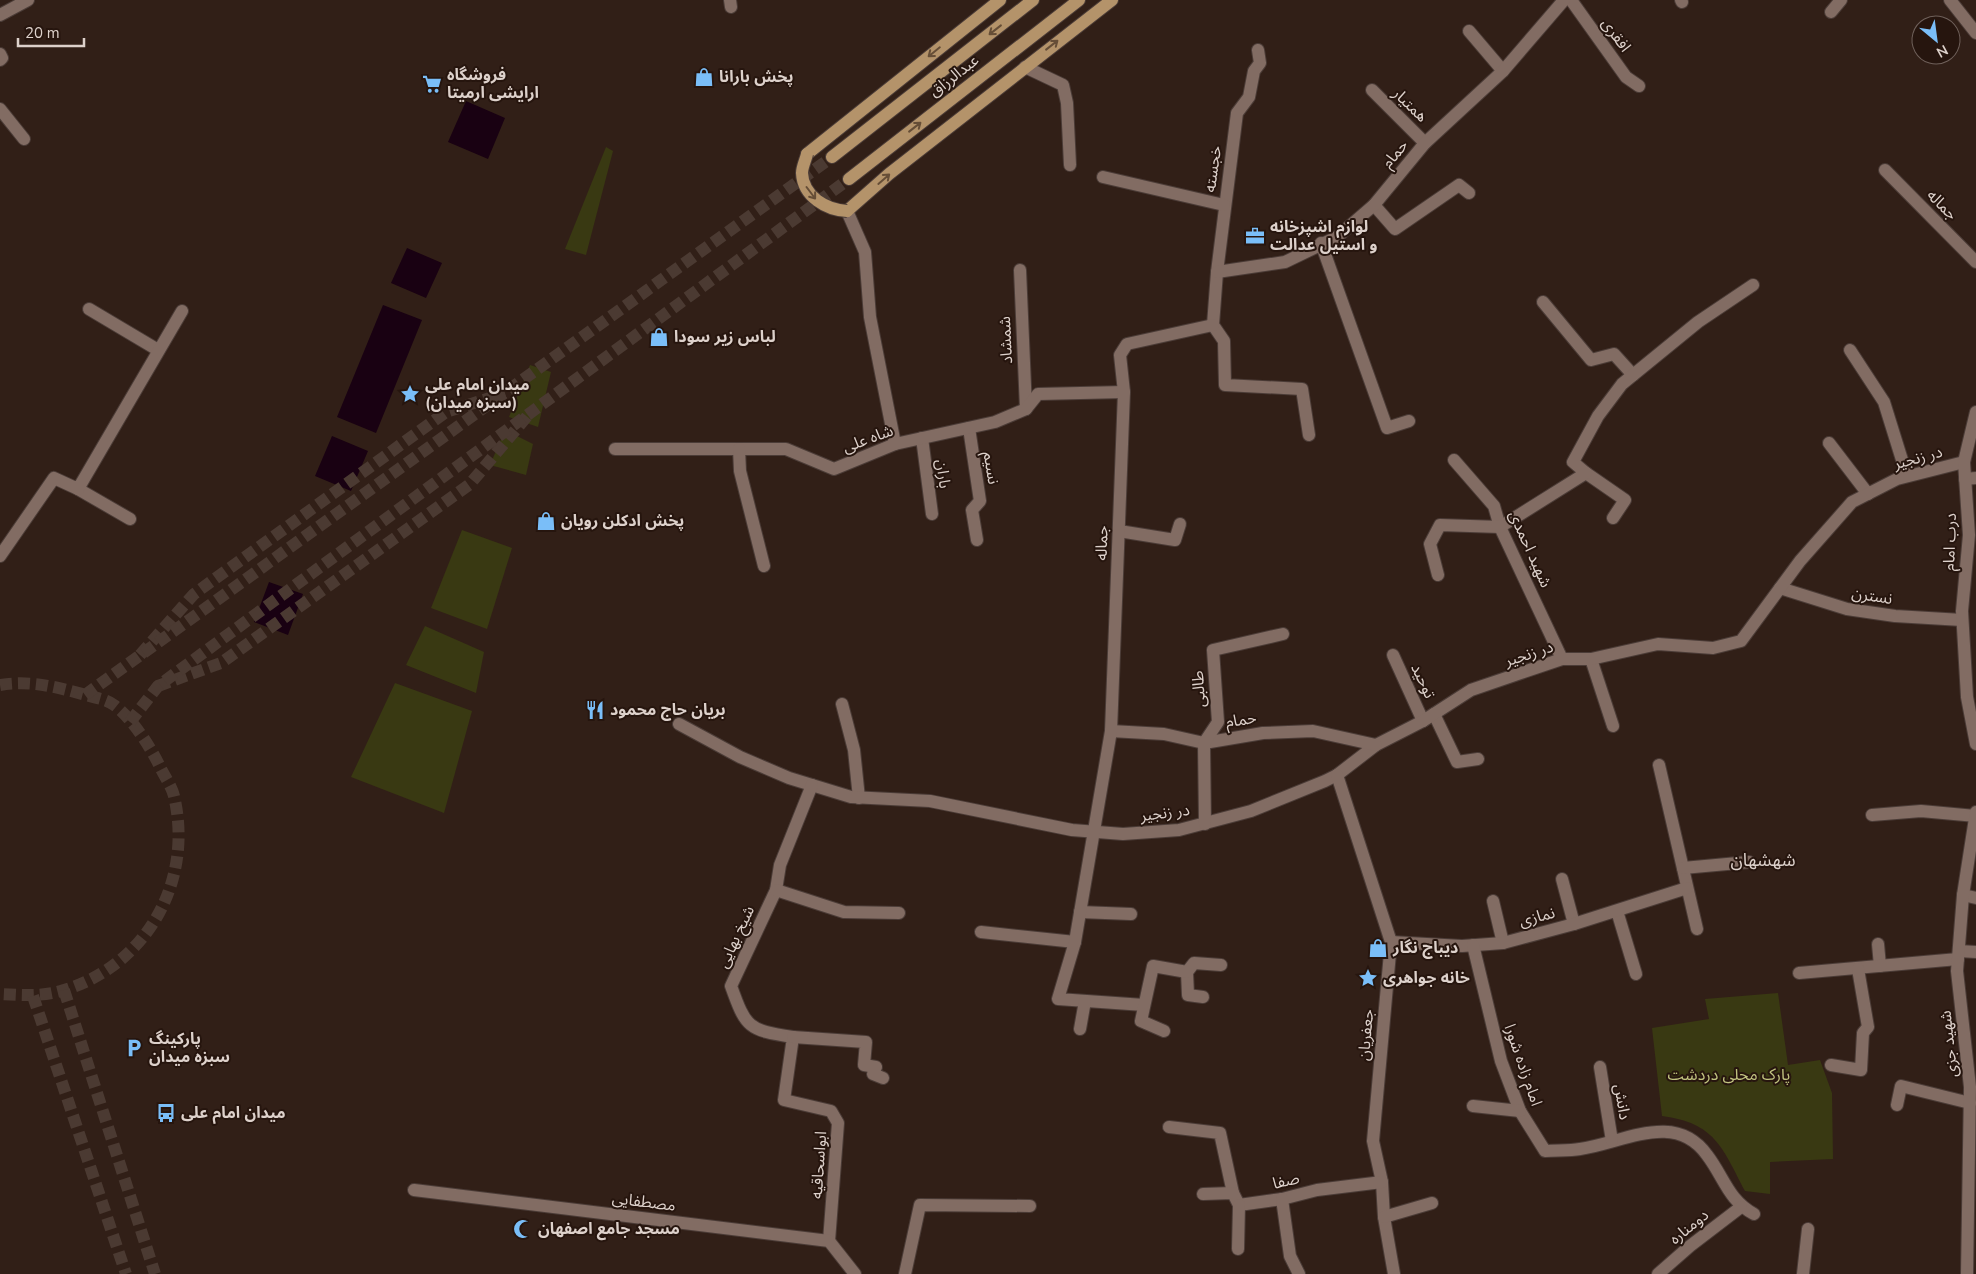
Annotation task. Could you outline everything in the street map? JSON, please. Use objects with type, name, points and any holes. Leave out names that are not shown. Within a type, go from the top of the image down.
[{"type":"main road","points":[[1000,0],[807,154],[802,173],[808,190],[821,205],[833,210],[847,211],[889,174],[1112,0]]},
{"type":"main road","name":"عبدالرزاق","points":[[832,157],[1033,0]]},
{"type":"main road","name":"عبدالرزاق","points":[[849,179],[1079,0]]},
{"type":"street","points":[[0,15],[28,0]]},
{"type":"street","name":"حمام","points":[[1216,272],[1285,262],[1321,243],[1337,237],[1374,205],[1426,143],[1503,71],[1564,0]]},
{"type":"street","name":"افقری","points":[[1571,0],[1626,77],[1639,86]]},
{"type":"street","points":[[1831,12],[1842,0]]},
{"type":"street","points":[[1950,0],[1976,33]]},
{"type":"street","points":[[1469,31],[1503,71]]},
{"type":"street","name":"خجسته","points":[[1103,176],[1224,204],[1237,114],[1249,97],[1254,71],[1260,63],[1258,50]]},
{"type":"street","points":[[0,54],[2,58],[0,60]]},
{"type":"street","points":[[1025,67],[1064,86],[1067,103],[1070,164]]},
{"type":"street","name":"همتیار","points":[[1372,90],[1426,143]]},
{"type":"street","points":[[0,109],[24,139]]},
{"type":"street","name":"جماله","points":[[1885,170],[1976,262]]},
{"type":"street","points":[[1374,205],[1395,228],[1459,185],[1469,193]]},
{"type":"street","points":[[1224,204],[1216,272],[1213,325],[1224,341],[1225,385],[1302,389],[1310,435]]},
{"type":"street","points":[[847,211],[865,252],[870,317],[895,444]]},
{"type":"street","points":[[1321,243],[1387,428],[1409,422]]},
{"type":"street","name":"شمشاد","points":[[1020,270],[1026,409]]},
{"type":"street","points":[[1613,518],[1625,500],[1573,462],[1598,416],[1622,384],[1698,322],[1753,285]]},
{"type":"street","points":[[1543,302],[1591,360],[1614,354],[1633,375]]},
{"type":"street","points":[[89,309],[158,350]]},
{"type":"street","points":[[78,489],[182,311]]},
{"type":"street","name":"جماله","points":[[1085,1001],[1058,1000],[1075,942],[1111,731],[1124,392],[1120,355],[1127,344],[1213,325]]},
{"type":"street","points":[[1850,350],[1884,402],[1907,476]]},
{"type":"street","name":"شاه علی","points":[[615,449],[786,449],[834,469],[895,444],[994,422],[1026,409],[1038,394],[1124,392]]},
{"type":"street","name":"درب امام","points":[[1971,674],[1962,620],[1971,561],[1969,535],[1970,478],[1964,462],[1976,412]]},
{"type":"street","name":"نسیم","points":[[969,428],[980,501],[972,510],[977,540]]},
{"type":"street","name":"باران","points":[[922,438],[932,514]]},
{"type":"street","points":[[1829,443],[1868,494]]},
{"type":"street","points":[[739,449],[740,471],[764,566]]},
{"type":"street","name":"شهید احمدی","points":[[1454,460],[1494,506],[1500,527],[1562,659]]},
{"type":"street","name":"در زنجیر","points":[[1094,832],[1123,834],[1179,830],[1251,812],[1337,775],[1376,745],[1434,714],[1471,690],[1562,659],[1591,659],[1658,644],[1713,648],[1741,641],[1800,561],[1852,502],[1896,478],[1964,462]]},
{"type":"street","points":[[1438,575],[1430,544],[1440,525],[1500,527],[1586,473]]},
{"type":"street","points":[[0,556],[54,478],[78,489],[130,519]]},
{"type":"street","points":[[1119,531],[1176,540],[1180,524]]},
{"type":"street","name":"نسترن","points":[[1780,588],[1847,609],[1895,616],[1962,620]]},
{"type":"street","name":"طالبی","points":[[1204,743],[1218,722],[1213,650],[1283,634]]},
{"type":"street","name":"توحید","points":[[1392,655],[1423,720]]},
{"type":"street","points":[[1591,659],[1613,726]]},
{"type":"street","points":[[1971,674],[1967,697],[1976,744]]},
{"type":"street","points":[[842,704],[854,750],[859,798]]},
{"type":"street","points":[[1434,714],[1457,762],[1478,759]]},
{"type":"street","points":[[679,724],[740,757],[812,785],[859,798],[930,802],[1072,830],[1094,832]]},
{"type":"street","name":"حمام","points":[[1111,731],[1164,734],[1204,743],[1263,733],[1313,731],[1376,745]]},
{"type":"street","points":[[1204,743],[1204,824]]},
{"type":"street","points":[[1659,765],[1697,929]]},
{"type":"street","name":"جعفریان","points":[[1337,775],[1391,942],[1373,1141],[1382,1182],[1384,1217],[1394,1274]]},
{"type":"street","name":"شیخ بهایی","points":[[812,785],[780,865],[776,890],[731,986],[743,1018],[762,1032],[793,1037],[866,1042],[864,1065],[876,1067],[873,1074],[883,1078]]},
{"type":"street","points":[[1872,815],[1921,811],[1976,814]]},
{"type":"street","name":"شهید جزی","points":[[1967,1274],[1972,1214],[1972,1097],[1957,972],[1958,955],[1970,897],[1976,814]]},
{"type":"street","points":[[1683,868],[1749,862]]},
{"type":"street","points":[[1562,879],[1574,924]]},
{"type":"street","name":"نمازی","points":[[1391,942],[1473,945],[1503,943],[1574,924],[1687,888]]},
{"type":"street","points":[[776,890],[844,912],[899,913]]},
{"type":"street","points":[[1493,902],[1503,943]]},
{"type":"street","points":[[1617,911],[1636,974]]},
{"type":"street","points":[[1080,912],[1131,914]]},
{"type":"street","points":[[981,932],[1075,942]]},
{"type":"street","points":[[1878,944],[1880,966]]},
{"type":"street","name":"امام زاده شورا","points":[[1473,945],[1501,1061],[1520,1111],[1545,1151],[1579,1150],[1654,1131],[1690,1136],[1707,1154],[1741,1207],[1754,1214]]},
{"type":"street","points":[[1800,973],[1880,966],[1976,952]]},
{"type":"street","points":[[1203,997],[1188,995],[1187,972],[1194,963],[1221,965]]},
{"type":"street","points":[[1164,1030],[1140,1021],[1153,966],[1187,972]]},
{"type":"street","points":[[1831,1065],[1861,1070],[1863,1033],[1868,1027],[1858,968]]},
{"type":"street","points":[[1080,1029],[1085,1001],[1144,1005]]},
{"type":"street","name":"ابواسحاقیه","points":[[793,1037],[784,1100],[831,1111],[838,1123],[829,1241]]},
{"type":"street","name":"دانش","points":[[1600,1067],[1612,1141]]},
{"type":"street","points":[[1897,1105],[1902,1086],[1972,1097]]},
{"type":"street","points":[[1473,1106],[1520,1111]]},
{"type":"street","points":[[1169,1127],[1220,1133],[1233,1194],[1239,1205],[1238,1249]]},
{"type":"street","name":"صفا","points":[[1239,1205],[1282,1200],[1317,1190],[1382,1182]]},
{"type":"street","name":"مصطفایی","points":[[414,1190],[829,1241]]},
{"type":"street","points":[[1203,1194],[1233,1194]]},
{"type":"street","points":[[1282,1200],[1290,1256],[1299,1274]]},
{"type":"street","points":[[1384,1217],[1432,1204]]},
{"type":"street","points":[[905,1274],[920,1205],[1030,1206]]},
{"type":"street","name":"دومناره","points":[[1658,1274],[1690,1246],[1741,1207]]},
{"type":"street","points":[[1803,1274],[1808,1228]]},
{"type":"street","points":[[829,1241],[855,1274]]},
{"type":"green space","points":[[606,147],[613,151],[586,255],[565,249]]},
{"type":"green space","points":[[530,365],[551,372],[538,427],[509,417]]},
{"type":"green space","points":[[505,430],[533,444],[526,475],[490,465]]},
{"type":"green space","points":[[462,530],[512,548],[487,629],[431,608]]},
{"type":"green space","points":[[425,626],[484,652],[476,693],[406,665]]},
{"type":"green space","points":[[395,683],[472,711],[444,813],[351,777]]},
{"type":"green space","name":"پارک محلی دردشت","points":[[1778,993],[1788,1065],[1820,1060],[1832,1093],[1833,1159],[1770,1162],[1770,1194],[1745,1191],[1723,1150],[1705,1131],[1694,1124],[1680,1119],[1662,1116],[1652,1028],[1709,1019],[1705,999]]},
{"type":"shaded area","points":[[466,101],[505,118],[488,159],[448,142]]},
{"type":"shaded area","points":[[407,248],[442,263],[426,298],[391,283]]},
{"type":"shaded area","points":[[383,305],[422,320],[376,433],[337,417]]},
{"type":"shaded area","points":[[332,436],[368,451],[351,491],[315,476]]},
{"type":"shaded area","points":[[269,582],[303,594],[288,635],[254,622]]},
{"type":"tunnel","points":[[85,695],[832,157]]},
{"type":"tunnel","points":[[130,722],[158,686],[849,179]]},
{"type":"tunnel","points":[[140,655],[194,594],[446,412],[505,393]]},
{"type":"tunnel","points":[[158,686],[221,663],[470,484],[529,414]]},
{"type":"tunnel","points":[[0,685],[22,683],[43,685],[108,701],[114,705],[141,734],[172,789],[178,828],[177,859],[170,888],[158,916],[141,940],[119,961],[93,978],[64,990],[48,994],[0,994]]},
{"type":"tunnel","points":[[64,990],[155,1274]]},
{"type":"tunnel","points":[[33,996],[126,1274]]},
{"type":"place","name":"پخش بارانا","points":[[704,77]]},
{"type":"place","name":"فروشگاه ارایشی ارمیتا","points":[[432,84]]},
{"type":"place","name":"لوازم اشپزخانه و استیل عدالت","points":[[1255,236]]},
{"type":"place","name":"لباس زیر سودا","points":[[659,337]]},
{"type":"place","name":"میدان امام علی (سبزه میدان)","points":[[410,394]]},
{"type":"place","name":"پخش ادکلن رویان","points":[[546,521]]},
{"type":"place","name":"بریان حاج محمود","points":[[595,710]]},
{"type":"place","name":"دیباج نگار","points":[[1378,948]]},
{"type":"place","name":"خانه جواهری","points":[[1368,978]]},
{"type":"place","name":"پارکینگ سبزه میدان","points":[[134,1048]]},
{"type":"place","name":"میدان امام علی","points":[[166,1113]]},
{"type":"place","name":"مسجد جامع اصفهان","points":[[523,1229]]},
{"type":"district","name":"شهشهان","points":[[1763,860]]}]
